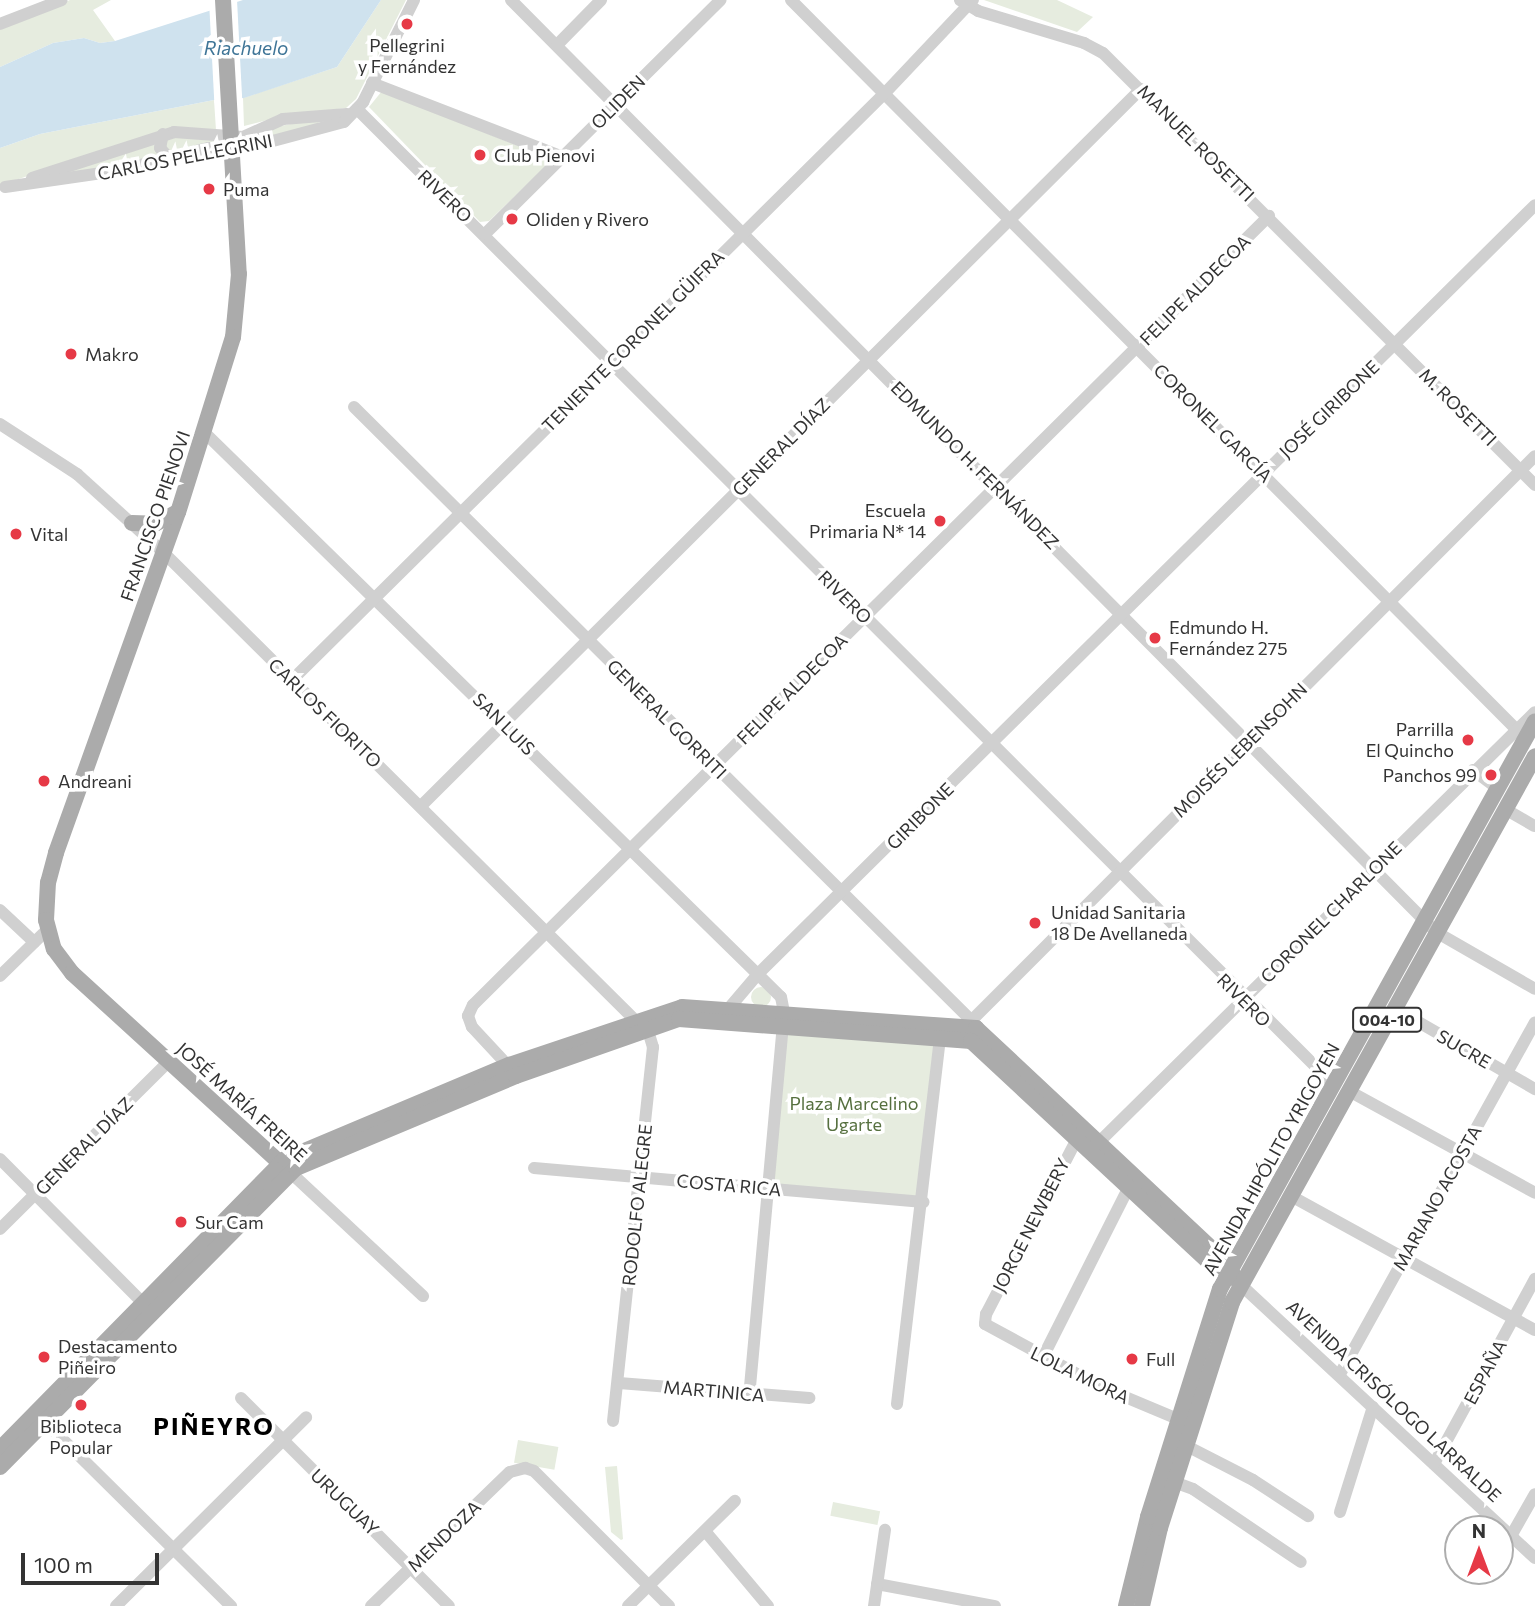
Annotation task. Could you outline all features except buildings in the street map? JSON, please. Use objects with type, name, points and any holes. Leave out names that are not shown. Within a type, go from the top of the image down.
[{"type":"main road","name":"FRANCISCO PIENOVI","points":[[47,930],[46,892],[55,853],[164,553],[228,358],[238,297],[223,0]]},
{"type":"main road","points":[[132,523],[155,524],[178,512]]},
{"type":"main road","name":"AVENIDA HIPÓLITO YRIGOYEN","points":[[1142,1606],[1174,1482],[1179,1442],[1178,1419],[1228,1271],[1341,1088],[1394,1008],[1497,788],[1535,721]]},
{"type":"main road","name":"AVENIDA HIPÓLITO YRIGOYEN","points":[[1126,1606],[1179,1442],[1241,1286],[1291,1196],[1341,1088],[1431,926],[1535,756]]},
{"type":"main road","name":"JOSÉ MARÍA FREIRE","points":[[47,930],[64,964],[285,1167]]},
{"type":"main road","points":[[0,1467],[40,1417],[285,1167],[512,1070],[682,1007],[976,1044],[1080,1133]]},
{"type":"main road","points":[[783,1019],[973,1026],[1080,1133],[1219,1255],[1228,1271]]},
{"type":"main road","points":[[1094,1146],[1129,1187],[1213,1266],[1228,1271]]},
{"type":"main road","name":"AVENIDA CRISÓLOGO LARRALDE","points":[[1228,1271],[1241,1286]]},
{"type":"main road","points":[[0,1449],[40,1417]]},
{"type":"street","points":[[0,24],[62,0]]},
{"type":"street","name":"CARLOS PELLEGRINI","points":[[2,188],[150,163],[232,143],[290,136],[344,122],[357,109],[372,83],[414,0]]},
{"type":"street","name":"EDMUNDO H. FERNÁNDEZ","points":[[511,0],[1376,867],[1431,926],[1535,989]]},
{"type":"street","points":[[557,44],[601,0]]},
{"type":"street","name":"OLIDEN","points":[[485,234],[721,0]]},
{"type":"street","name":"CORONEL GARCÍA","points":[[792,0],[1013,218],[1137,347],[1515,728]]},
{"type":"street","name":"TENIENTE CORONEL GÜIFRA","points":[[291,681],[375,595],[613,364],[742,231],[885,93],[967,2]]},
{"type":"street","name":"MANUEL ROSETTI","points":[[967,2],[1095,47],[1141,89],[1395,344]]},
{"type":"street","points":[[372,83],[563,157]]},
{"type":"street","name":"GENERAL DÍAZ","points":[[421,806],[1141,89]]},
{"type":"street","name":"CARLOS PELLEGRINI","points":[[2,188],[163,134],[192,131],[232,143],[288,118],[342,115],[357,109]]},
{"type":"street","name":"RIVERO","points":[[357,109],[485,234],[1244,1000],[1341,1088],[1535,1193]]},
{"type":"street","points":[[288,118],[295,124],[290,136]]},
{"type":"street","points":[[163,134],[160,148],[169,158]]},
{"type":"street","points":[[144,139],[152,150],[150,163]]},
{"type":"street","name":"JOSÉ GIRIBONE","points":[[1123,614],[1395,344],[1532,214]]},
{"type":"street","name":"FELIPE ALDECOA","points":[[512,1070],[472,1027],[468,1016],[473,1005],[1269,216]]},
{"type":"street","name":"M. ROSETTI","points":[[1395,344],[1520,471]]},
{"type":"street","name":"GENERAL GORRITI","points":[[354,407],[843,892],[973,1026]]},
{"type":"street","name":"CARLOS FIORITO","points":[[0,424],[77,474],[132,523],[640,1024]]},
{"type":"street","name":"SAN LUIS","points":[[205,433],[375,595],[782,997],[783,1019]]},
{"type":"street","name":"MOISÉS LEBENSOHN","points":[[940,1038],[973,1026],[1117,872],[1535,456]]},
{"type":"street","points":[[1520,471],[1535,485]]},
{"type":"street","name":"GIRIBONE","points":[[724,1014],[758,974],[1123,614]]},
{"type":"street","name":"CORONEL CHARLONE","points":[[1094,1146],[1515,728],[1535,712]]},
{"type":"street","points":[[1473,770],[1497,788]]},
{"type":"street","points":[[1505,809],[1535,826]]},
{"type":"street","points":[[0,910],[34,942]]},
{"type":"street","points":[[0,976],[47,930]]},
{"type":"street","name":"SUCRE","points":[[1394,1008],[1535,1089]]},
{"type":"street","points":[[748,1394],[783,1019]]},
{"type":"street","name":"MARIANO ACOSTA","points":[[1340,1374],[1535,1022]]},
{"type":"street","name":"RODOLFO ALEGRE","points":[[613,1421],[653,1047],[640,1024]]},
{"type":"street","points":[[897,1404],[924,1202],[940,1038]]},
{"type":"street","name":"GENERAL DÍAZ","points":[[0,1229],[168,1062]]},
{"type":"street","name":"JORGE NEWBERY","points":[[985,1324],[986,1314],[1080,1133]]},
{"type":"street","points":[[0,1159],[147,1307]]},
{"type":"street","name":"JOSÉ MARÍA FREIRE","points":[[285,1167],[423,1296]]},
{"type":"street","name":"COSTA RICA","points":[[534,1168],[924,1202]]},
{"type":"street","points":[[1043,1357],[1129,1187]]},
{"type":"street","points":[[1291,1196],[1535,1330]]},
{"type":"street","name":"ESPAÑA","points":[[1434,1464],[1535,1279]]},
{"type":"street","name":"AVENIDA CRISÓLOGO LARRALDE","points":[[1241,1286],[1340,1374],[1489,1515]]},
{"type":"street","name":"LOLA MORA","points":[[985,1324],[1113,1394],[1178,1419]]},
{"type":"street","name":"MARTINICA","points":[[619,1383],[809,1398]]},
{"type":"street","name":"URUGUAY","points":[[241,1398],[449,1606]]},
{"type":"street","points":[[1340,1512],[1373,1407]]},
{"type":"street","points":[[40,1417],[231,1606]]},
{"type":"street","points":[[116,1606],[306,1417]]},
{"type":"street","points":[[1179,1442],[1254,1479],[1308,1516]]},
{"type":"street","name":"MENDOZA","points":[[371,1606],[510,1472],[518,1469],[534,1471],[649,1585]]},
{"type":"street","points":[[1174,1482],[1193,1489],[1301,1562]]},
{"type":"street","points":[[1514,1531],[1535,1494]]},
{"type":"street","points":[[628,1606],[735,1501]]},
{"type":"street","points":[[874,1606],[886,1530]]},
{"type":"street","points":[[705,1531],[768,1606]]},
{"type":"street","name":"AVENIDA CRISÓLOGO LARRALDE","points":[[1514,1539],[1535,1558]]},
{"type":"street","points":[[877,1584],[995,1606]]},
{"type":"street","points":[[649,1585],[669,1606]]},
{"type":"green space","points":[[70,0],[111,0],[93,10],[115,41],[100,43],[84,38],[53,43],[0,67],[0,29]]},
{"type":"green space","points":[[381,0],[406,0],[356,99],[346,108],[287,115],[244,126],[243,98],[337,67]]},
{"type":"green space","points":[[984,0],[1057,0],[1093,17],[1077,32]]},
{"type":"green space","name":"Club Pienovi","points":[[382,91],[548,158],[548,164],[489,221],[480,222],[369,107]]},
{"type":"green space","points":[[214,100],[216,130],[180,127],[0,185],[0,148],[40,134]]},
{"type":"green space","points":[[333,116],[290,136],[5,187],[173,132],[223,137]]},
{"type":"green space","points":[[757,987],[765,987],[771,997],[765,1007],[757,1007],[751,1001],[751,993]]},
{"type":"green space","name":"Plaza Marcelino Ugarte","points":[[783,1025],[940,1039],[926,1202],[769,1188]]},
{"type":"green space","points":[[518,1440],[558,1447],[554,1470],[514,1463]]},
{"type":"green space","points":[[617,1466],[621,1540],[611,1532],[605,1467]]},
{"type":"green space","points":[[833,1502],[880,1511],[877,1525],[830,1516]]},
{"type":"water","name":"Riachuelo","points":[[243,0],[381,0],[337,67],[244,98],[214,100],[40,134],[0,148],[0,67],[53,43],[84,38],[100,43],[115,41]]},
{"type":"pier","points":[[237,0],[242,102],[214,103],[209,1]]},
{"type":"place","name":"Pellegrini y Fernández","points":[[407,24]]},
{"type":"place","name":"Club Pienovi","points":[[480,155]]},
{"type":"place","name":"Puma","points":[[209,189]]},
{"type":"place","name":"Oliden y Rivero","points":[[512,219]]},
{"type":"place","name":"Makro","points":[[71,354]]},
{"type":"place","name":"Escuela Primaria N* 14","points":[[940,521]]},
{"type":"place","name":"Vital","points":[[16,534]]},
{"type":"place","name":"Edmundo H. Fernández 275","points":[[1155,638]]},
{"type":"place","name":"Parrilla El Quincho","points":[[1468,740]]},
{"type":"place","name":"Panchos 99","points":[[1491,775]]},
{"type":"place","name":"Andreani","points":[[44,781]]},
{"type":"place","name":"Unidad Sanitaria 18 De Avellaneda","points":[[1035,923]]},
{"type":"place","name":"Sur Cam","points":[[181,1222]]},
{"type":"place","name":"Destacamento Piñeiro","points":[[44,1357]]},
{"type":"place","name":"Full","points":[[1132,1359]]},
{"type":"place","name":"Biblioteca Popular","points":[[81,1405]]},
{"type":"district","name":"PIÑEYRO","points":[[214,1426]]}]
